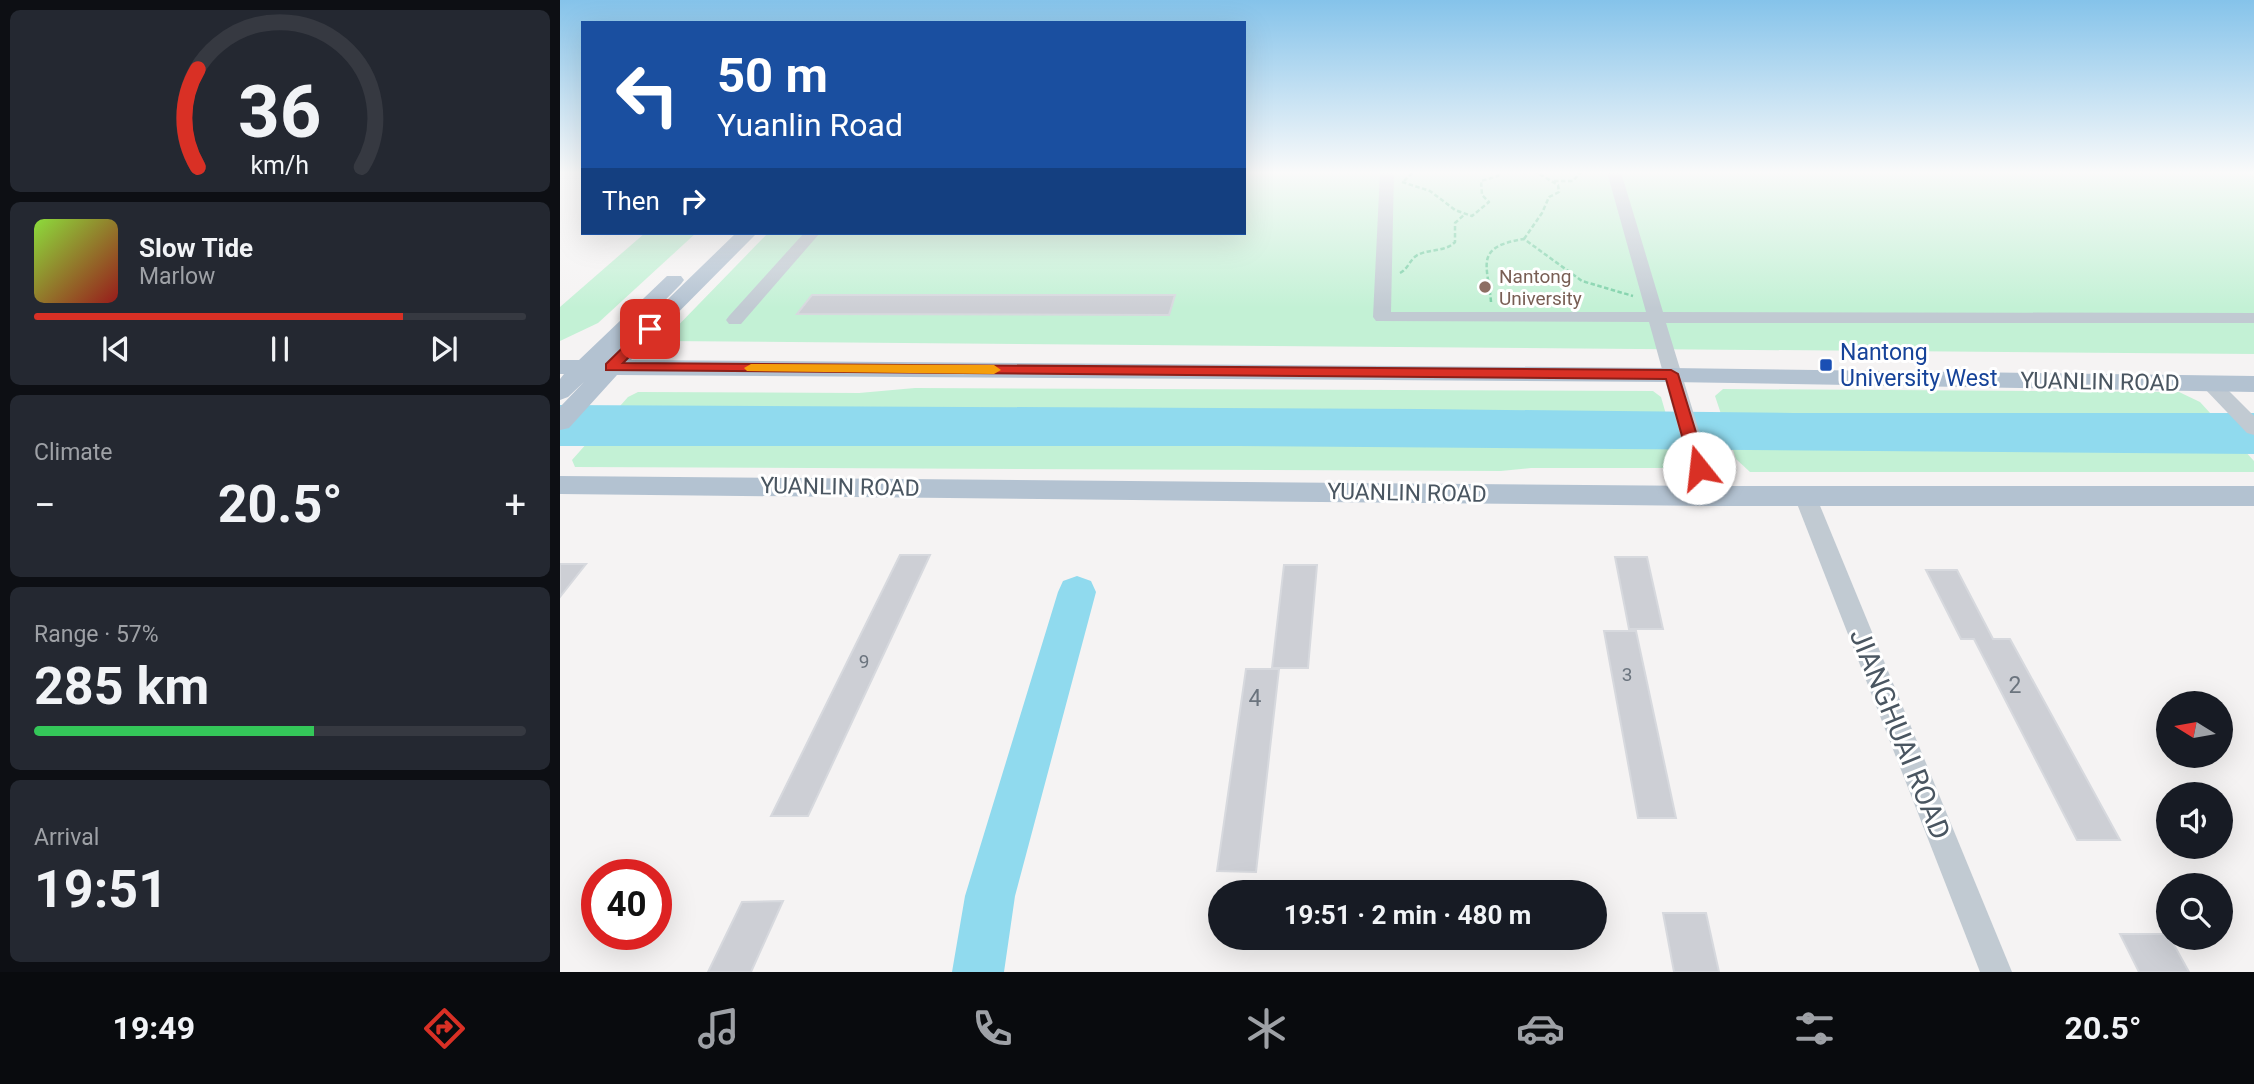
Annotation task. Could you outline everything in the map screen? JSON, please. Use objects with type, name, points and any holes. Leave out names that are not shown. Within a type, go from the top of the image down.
[{"type":"main road","points":[[560,392],[572,368],[720,235]]},
{"type":"main road","points":[[560,422],[611,367],[745,235]]},
{"type":"main road","name":"YUANLIN ROAD","points":[[572,368],[1674,384],[2254,384]]},
{"type":"main road","name":"YUANLIN ROAD","points":[[560,485],[1805,496],[2254,496]]},
{"type":"street","points":[[1389,217],[1382,317],[1485,318],[1655,311],[2254,318]]},
{"type":"street","points":[[1627,217],[1708,495]]},
{"type":"street","points":[[735,320],[810,235]]},
{"type":"street","points":[[2211,384],[2254,428]]},
{"type":"street","name":"JIANGHUAI ROAD","points":[[1805,496],[1996,972]]},
{"type":"path","points":[[1383,280],[1406,270],[1416,256],[1450,247],[1455,242],[1455,223],[1461,217]]},
{"type":"path","points":[[1485,318],[1491,290],[1485,268],[1487,259],[1492,251],[1503,244],[1524,239],[1537,217]]},
{"type":"path","points":[[1524,239],[1582,281],[1618,289],[1655,311]]},
{"type":"green space","name":"Nantong University","points":[[1246,217],[2254,217],[2254,354],[663,341],[766,235],[1246,235]]},
{"type":"green space","points":[[643,235],[694,235],[598,323],[560,341],[560,307]]},
{"type":"green space","points":[[915,388],[1653,391],[1661,397],[1680,463],[1675,468],[1531,468],[1501,471],[575,467],[572,460],[628,397],[638,392],[859,393]]},
{"type":"green space","points":[[1723,389],[2179,392],[2200,402],[2254,461],[2254,472],[1750,472],[1736,459],[1715,396]]},
{"type":"water","points":[[560,405],[1794,413],[2254,413],[2254,454],[1238,446],[560,446]]},
{"type":"building","points":[[812,295],[1175,295],[1169,315],[797,314]]},
{"type":"building","points":[[900,555],[930,555],[808,816],[771,816]]},
{"type":"building","points":[[1615,557],[1647,557],[1663,629],[1629,629]]},
{"type":"building","points":[[560,564],[586,564],[560,597]]},
{"type":"building","points":[[1284,565],[1317,565],[1308,668],[1272,668]]},
{"type":"building","points":[[1926,570],[1957,570],[1993,639],[2010,639],[2120,840],[2077,840],[1974,639],[1961,639]]},
{"type":"building","points":[[1604,631],[1636,631],[1676,818],[1638,818]]},
{"type":"building","points":[[1246,669],[1279,669],[1256,872],[1217,871]]},
{"type":"building","points":[[783,901],[751,972],[708,972],[742,902]]},
{"type":"building","points":[[1663,913],[1706,913],[1719,972],[1674,972]]},
{"type":"building","points":[[2120,934],[2156,934],[2156,950],[2177,950],[2189,972],[2139,972]]},
{"type":"waterway","points":[[978,972],[990,896],[1077,592]]},
{"type":"slow traffic","points":[[751,368],[994,370]]},
{"type":"place","name":"Nantong University","points":[[1485,287]]},
{"type":"place","name":"Nantong University West","points":[[1826,365]]},
{"type":"route","points":[[650,329],[611,367],[1671,374],[1699,468]]}]
